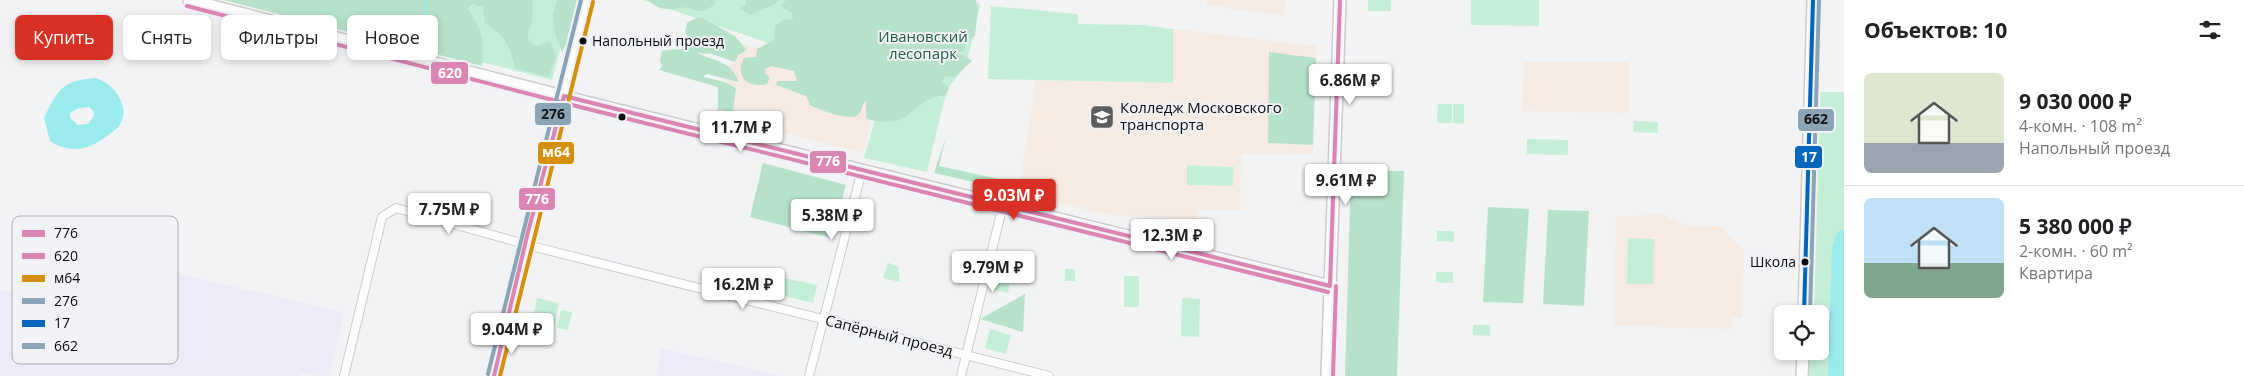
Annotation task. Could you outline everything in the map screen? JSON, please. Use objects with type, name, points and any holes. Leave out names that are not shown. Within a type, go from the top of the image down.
[{"type":"street","points":[[189,0],[564,96],[1330,286]]},
{"type":"street","points":[[494,376],[587,0]]},
{"type":"street","points":[[1327,376],[1340,0]]},
{"type":"street","points":[[1804,305],[1813,0]]},
{"type":"street","points":[[809,376],[862,170]]},
{"type":"street","points":[[961,376],[1004,205]]},
{"type":"street","name":"Сапёрный проезд","points":[[344,376],[382,216],[396,208],[525,245],[1049,376]]},
{"type":"street","points":[[1802,376],[1803,360]]},
{"type":"shaded area","points":[[1207,0],[1285,0],[1284,16],[1207,5]]},
{"type":"shaded area","points":[[1173,29],[1316,46],[1313,154],[1241,153],[1240,210],[1198,210],[1197,219],[1108,215],[1052,201],[1052,189],[1020,184],[1036,80],[1173,83]]},
{"type":"shaded area","points":[[736,42],[881,82],[863,153],[715,115]]},
{"type":"shaded area","points":[[1524,62],[1629,62],[1629,113],[1522,111]]},
{"type":"shaded area","points":[[1661,214],[1684,225],[1721,226],[1744,251],[1742,318],[1733,318],[1732,329],[1614,326],[1616,217]]},
{"type":"shaded area","points":[[178,273],[344,313],[329,376],[300,374],[299,376],[0,376],[0,290],[12,293],[12,364],[178,364]]},
{"type":"shaded area","points":[[662,348],[779,376],[656,376]]},
{"type":"green space","points":[[224,0],[533,0],[532,21],[527,40],[536,46],[550,41],[556,56],[549,77],[515,68],[506,41],[485,23],[483,7],[472,4],[467,9],[477,23],[482,36],[482,66],[438,55],[438,15],[347,15],[347,31],[337,29],[337,15],[283,15]]},
{"type":"green space","points":[[236,0],[573,0],[552,80],[438,51],[438,15],[347,15],[347,28],[337,26],[337,15],[295,15]]},
{"type":"green space","points":[[557,0],[579,0],[569,39],[562,52],[555,33],[553,16]]},
{"type":"green space","name":"Ивановский лесопарк","points":[[643,0],[971,0],[975,4],[979,3],[980,7],[966,66],[950,85],[943,104],[927,172],[864,158],[882,95],[777,46]]},
{"type":"green space","points":[[649,0],[715,0],[715,4],[708,9],[698,11],[687,7],[671,9],[657,7]]},
{"type":"green space","points":[[745,0],[780,0],[751,15],[740,9],[746,4]]},
{"type":"green space","name":"Ивановский лесопарк","points":[[786,0],[976,0],[978,9],[975,36],[967,41],[964,51],[957,53],[972,61],[954,77],[945,76],[942,82],[949,88],[945,95],[924,102],[904,118],[883,122],[866,119],[866,100],[856,116],[850,117],[827,112],[810,105],[806,96],[776,85],[777,81],[797,81],[794,71],[771,66],[765,69],[765,73],[770,78],[767,84],[760,85],[749,83],[742,75],[741,64],[744,58],[756,57],[757,49],[774,40],[775,26],[783,20],[793,19],[792,13],[780,6]]},
{"type":"green space","points":[[1368,0],[1391,0],[1391,11],[1368,11]]},
{"type":"green space","points":[[1471,0],[1539,0],[1539,26],[1471,25]]},
{"type":"green space","points":[[991,6],[1078,14],[1078,24],[1142,25],[1173,29],[1173,83],[988,79]]},
{"type":"green space","points":[[697,18],[703,18],[735,36],[747,50],[738,55],[735,62],[712,54],[697,53],[722,63],[731,69],[735,75],[739,82],[707,74],[703,77],[725,82],[736,88],[733,112],[718,110],[718,87],[659,70],[662,66],[660,60],[662,51],[688,47],[690,38],[685,33],[687,23]]},
{"type":"green space","points":[[1269,52],[1316,58],[1313,145],[1268,143]]},
{"type":"green space","points":[[1815,92],[1844,92],[1844,376],[1806,376],[1806,360],[1829,360],[1829,305],[1808,305]]},
{"type":"green space","points":[[1438,104],[1452,104],[1452,123],[1437,123]]},
{"type":"green space","points":[[1453,104],[1464,104],[1464,124],[1453,123]]},
{"type":"green space","points":[[1634,121],[1658,122],[1658,133],[1633,132]]},
{"type":"green space","points":[[946,137],[939,166],[999,179],[996,187],[934,173]]},
{"type":"green space","points":[[1527,139],[1568,140],[1568,155],[1527,154]]},
{"type":"green space","points":[[763,163],[846,185],[831,238],[750,217]]},
{"type":"green space","points":[[1187,165],[1234,167],[1233,186],[1187,185]]},
{"type":"green space","points":[[1351,171],[1404,171],[1397,376],[1345,376]]},
{"type":"green space","points":[[1488,207],[1529,209],[1523,303],[1483,302]]},
{"type":"green space","points":[[1548,210],[1589,211],[1584,306],[1543,304]]},
{"type":"green space","points":[[1437,231],[1454,231],[1454,242],[1437,241]]},
{"type":"green space","points":[[1628,238],[1654,239],[1653,284],[1627,284]]},
{"type":"green space","points":[[888,263],[898,266],[900,282],[883,278]]},
{"type":"green space","points":[[998,265],[1012,267],[1008,293],[994,290]]},
{"type":"green space","points":[[1065,269],[1075,269],[1075,281],[1065,281]]},
{"type":"green space","points":[[1436,272],[1453,272],[1453,283],[1436,282]]},
{"type":"green space","points":[[1124,276],[1139,276],[1139,307],[1124,307]]},
{"type":"green space","points":[[784,278],[817,285],[813,303],[780,295]]},
{"type":"green space","points":[[1025,294],[1023,332],[980,319]]},
{"type":"green space","points":[[537,298],[559,303],[554,327],[532,322]]},
{"type":"green space","points":[[1182,298],[1200,299],[1199,337],[1181,336]]},
{"type":"green space","points":[[561,310],[572,312],[568,330],[557,328]]},
{"type":"green space","points":[[1473,325],[1490,325],[1490,336],[1473,335]]},
{"type":"green space","points":[[990,329],[1011,335],[1006,354],[985,348]]},
{"type":"water","points":[[96,78],[109,85],[115,91],[122,104],[122,119],[116,129],[93,145],[79,149],[65,148],[50,141],[44,118],[53,100],[62,88],[68,84]],"holes":[[[89,107],[93,111],[94,116],[88,124],[78,125],[70,118],[70,113],[79,108]]]},
{"type":"water","points":[[1844,229],[1844,376],[1828,376],[1832,249],[1834,239]]},
{"type":"waterway","points":[[426,0],[426,15]]},
{"type":"transit line","name":"276","points":[[488,374],[581,0]]},
{"type":"transit line","name":"776","points":[[1330,286],[1340,0]]},
{"type":"transit line","name":"17","points":[[1804,305],[1813,0]]},
{"type":"transit line","name":"662","points":[[1810,305],[1819,0]]},
{"type":"transit line","name":"м64","points":[[500,376],[593,2]]},
{"type":"transit line","name":"620","points":[[187,6],[580,107],[1328,292]]},
{"type":"transit line","name":"776","points":[[564,96],[1330,286]]},
{"type":"transit line","name":"776","points":[[494,376],[528,232],[564,96]]},
{"type":"transit line","name":"620","points":[[1333,376],[1336,286]]},
{"type":"place","name":"Напольный проезд","points":[[583,41]]},
{"type":"place","name":"Колледж Московского транспорта","points":[[1102,117]]},
{"type":"place","name":"Школа","points":[[1805,262]]}]
